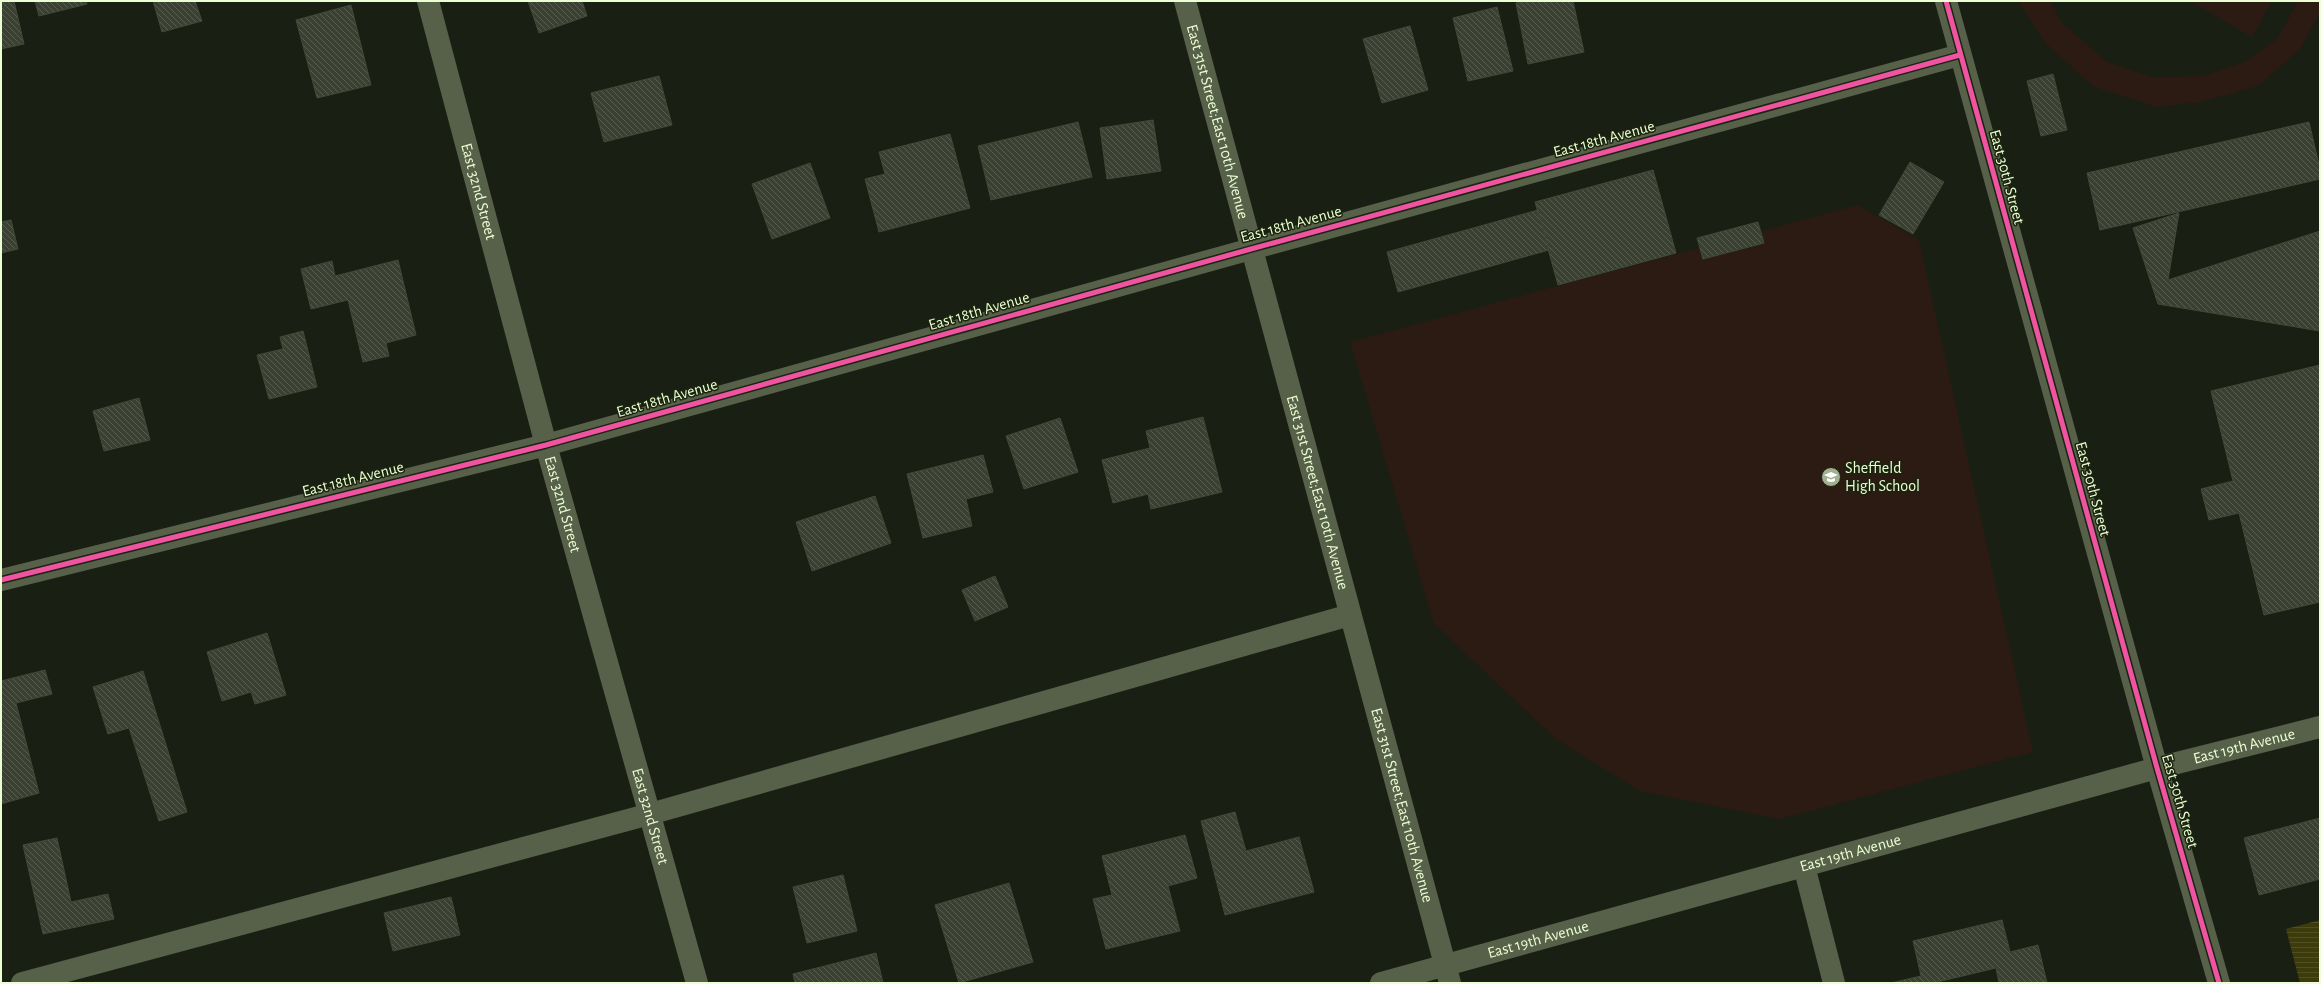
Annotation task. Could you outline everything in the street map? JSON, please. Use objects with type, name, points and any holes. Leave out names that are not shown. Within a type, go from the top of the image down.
[{"type":"street","name":"East 32nd Street","points":[[428,1],[546,445],[696,983]]},
{"type":"street","name":"East 31st Street;East 10th Avenue","points":[[1185,1],[1448,975]]},
{"type":"street","name":"East 30th Street","points":[[1946,1],[2157,768],[2219,983]]},
{"type":"street","name":"East 18th Avenue","points":[[1,580],[546,445],[1251,248],[1960,55]]},
{"type":"street","points":[[22,983],[650,814],[1350,616]]},
{"type":"street","name":"East 19th Avenue","points":[[1381,983],[1448,975],[1804,866],[2157,768],[2320,727]]},
{"type":"street","points":[[1804,866],[1834,983]]},
{"type":"shaded area","points":[[2018,1],[2051,1],[2061,22],[2107,62],[2152,77],[2203,76],[2244,62],[2278,38],[2298,1],[2320,1],[2320,13],[2300,49],[2258,86],[2201,102],[2156,107],[2094,87],[2046,44]]},
{"type":"shaded area","points":[[2190,1],[2272,1],[2252,37]]},
{"type":"shaded area","points":[[1858,205],[1919,240],[2033,752],[1780,819],[1640,791],[1556,739],[1434,624],[1350,342]]},
{"type":"shaded area","points":[[2320,920],[2320,983],[2300,983],[2286,929]]},
{"type":"building","points":[[14,1],[24,44],[1,49],[1,3]]},
{"type":"building","points":[[35,1],[86,1],[87,4],[39,16]]},
{"type":"building","points":[[153,1],[195,1],[202,21],[162,32]]},
{"type":"building","points":[[528,1],[582,1],[587,16],[539,33]]},
{"type":"building","points":[[1526,1],[1573,1],[1584,52],[1528,64],[1516,3]]},
{"type":"building","points":[[351,5],[371,85],[317,98],[296,20]]},
{"type":"building","points":[[1497,7],[1513,71],[1468,81],[1453,18]]},
{"type":"building","points":[[1410,26],[1428,90],[1382,103],[1363,39]]},
{"type":"building","points":[[2053,74],[2067,130],[2041,136],[2027,81]]},
{"type":"building","points":[[659,76],[672,125],[604,142],[591,93]]},
{"type":"building","points":[[1153,120],[1161,171],[1107,179],[1100,128]]},
{"type":"building","points":[[1078,122],[1092,177],[991,200],[978,146]]},
{"type":"building","points":[[2309,122],[2320,169],[2320,179],[2100,230],[2087,173]]},
{"type":"building","points":[[950,134],[970,208],[879,232],[865,179],[885,174],[879,152]]},
{"type":"building","points":[[1910,162],[1944,182],[1913,234],[1879,215]]},
{"type":"building","points":[[810,163],[830,218],[772,239],[752,184]]},
{"type":"building","points":[[1653,170],[1676,253],[1558,285],[1535,202]]},
{"type":"building","points":[[1538,210],[1549,250],[1398,292],[1387,252]]},
{"type":"building","points":[[2179,213],[2168,280],[2320,231],[2320,331],[2158,304],[2133,228]]},
{"type":"building","points":[[11,220],[18,249],[1,253],[1,222]]},
{"type":"building","points":[[1758,222],[1764,243],[1703,259],[1697,238]]},
{"type":"building","points":[[398,260],[416,335],[386,343],[389,356],[363,362],[348,300],[311,309],[301,269],[332,261],[335,276]]},
{"type":"building","points":[[303,331],[317,387],[269,399],[257,355],[283,349],[280,337]]},
{"type":"building","points":[[2320,365],[2320,602],[2264,615],[2239,513],[2209,520],[2201,489],[2233,481],[2211,391]]},
{"type":"building","points":[[139,398],[150,440],[104,451],[93,411]]},
{"type":"building","points":[[1203,417],[1222,492],[1151,509],[1148,494],[1113,503],[1102,460],[1150,448],[1146,431]]},
{"type":"building","points":[[1060,418],[1078,472],[1024,489],[1006,436]]},
{"type":"building","points":[[983,455],[993,492],[966,499],[972,526],[923,538],[907,474]]},
{"type":"building","points":[[875,496],[891,543],[812,571],[796,522]]},
{"type":"building","points":[[995,576],[1008,607],[975,621],[962,590]]},
{"type":"building","points":[[267,633],[286,695],[255,704],[251,692],[222,701],[207,652]]},
{"type":"building","points":[[45,670],[52,694],[16,703],[39,793],[1,804],[1,681]]},
{"type":"building","points":[[143,671],[187,812],[159,821],[129,728],[108,734],[93,687]]},
{"type":"building","points":[[1235,812],[1246,851],[1299,837],[1314,892],[1225,915],[1201,821]]},
{"type":"building","points":[[2320,818],[2320,879],[2259,895],[2244,838]]},
{"type":"building","points":[[1185,835],[1197,878],[1168,886],[1180,931],[1106,949],[1093,899],[1112,895],[1102,856]]},
{"type":"building","points":[[57,838],[71,902],[108,894],[114,919],[43,934],[23,845]]},
{"type":"building","points":[[843,875],[857,931],[807,943],[793,887]]},
{"type":"building","points":[[1009,883],[1033,962],[959,983],[935,905]]},
{"type":"building","points":[[451,897],[460,935],[393,951],[384,913]]},
{"type":"building","points":[[2002,920],[2010,952],[2038,945],[2047,983],[1999,983],[1996,968],[1933,983],[1891,983],[1921,976],[1913,941]]},
{"type":"building","points":[[876,953],[883,983],[795,983],[793,974]]},
{"type":"cycle path","points":[[1946,1],[2157,768],[2219,983]]},
{"type":"cycle path","points":[[1,580],[546,445],[1251,249],[1960,55]]},
{"type":"place","name":"Sheffield High School","points":[[1831,477]]}]
